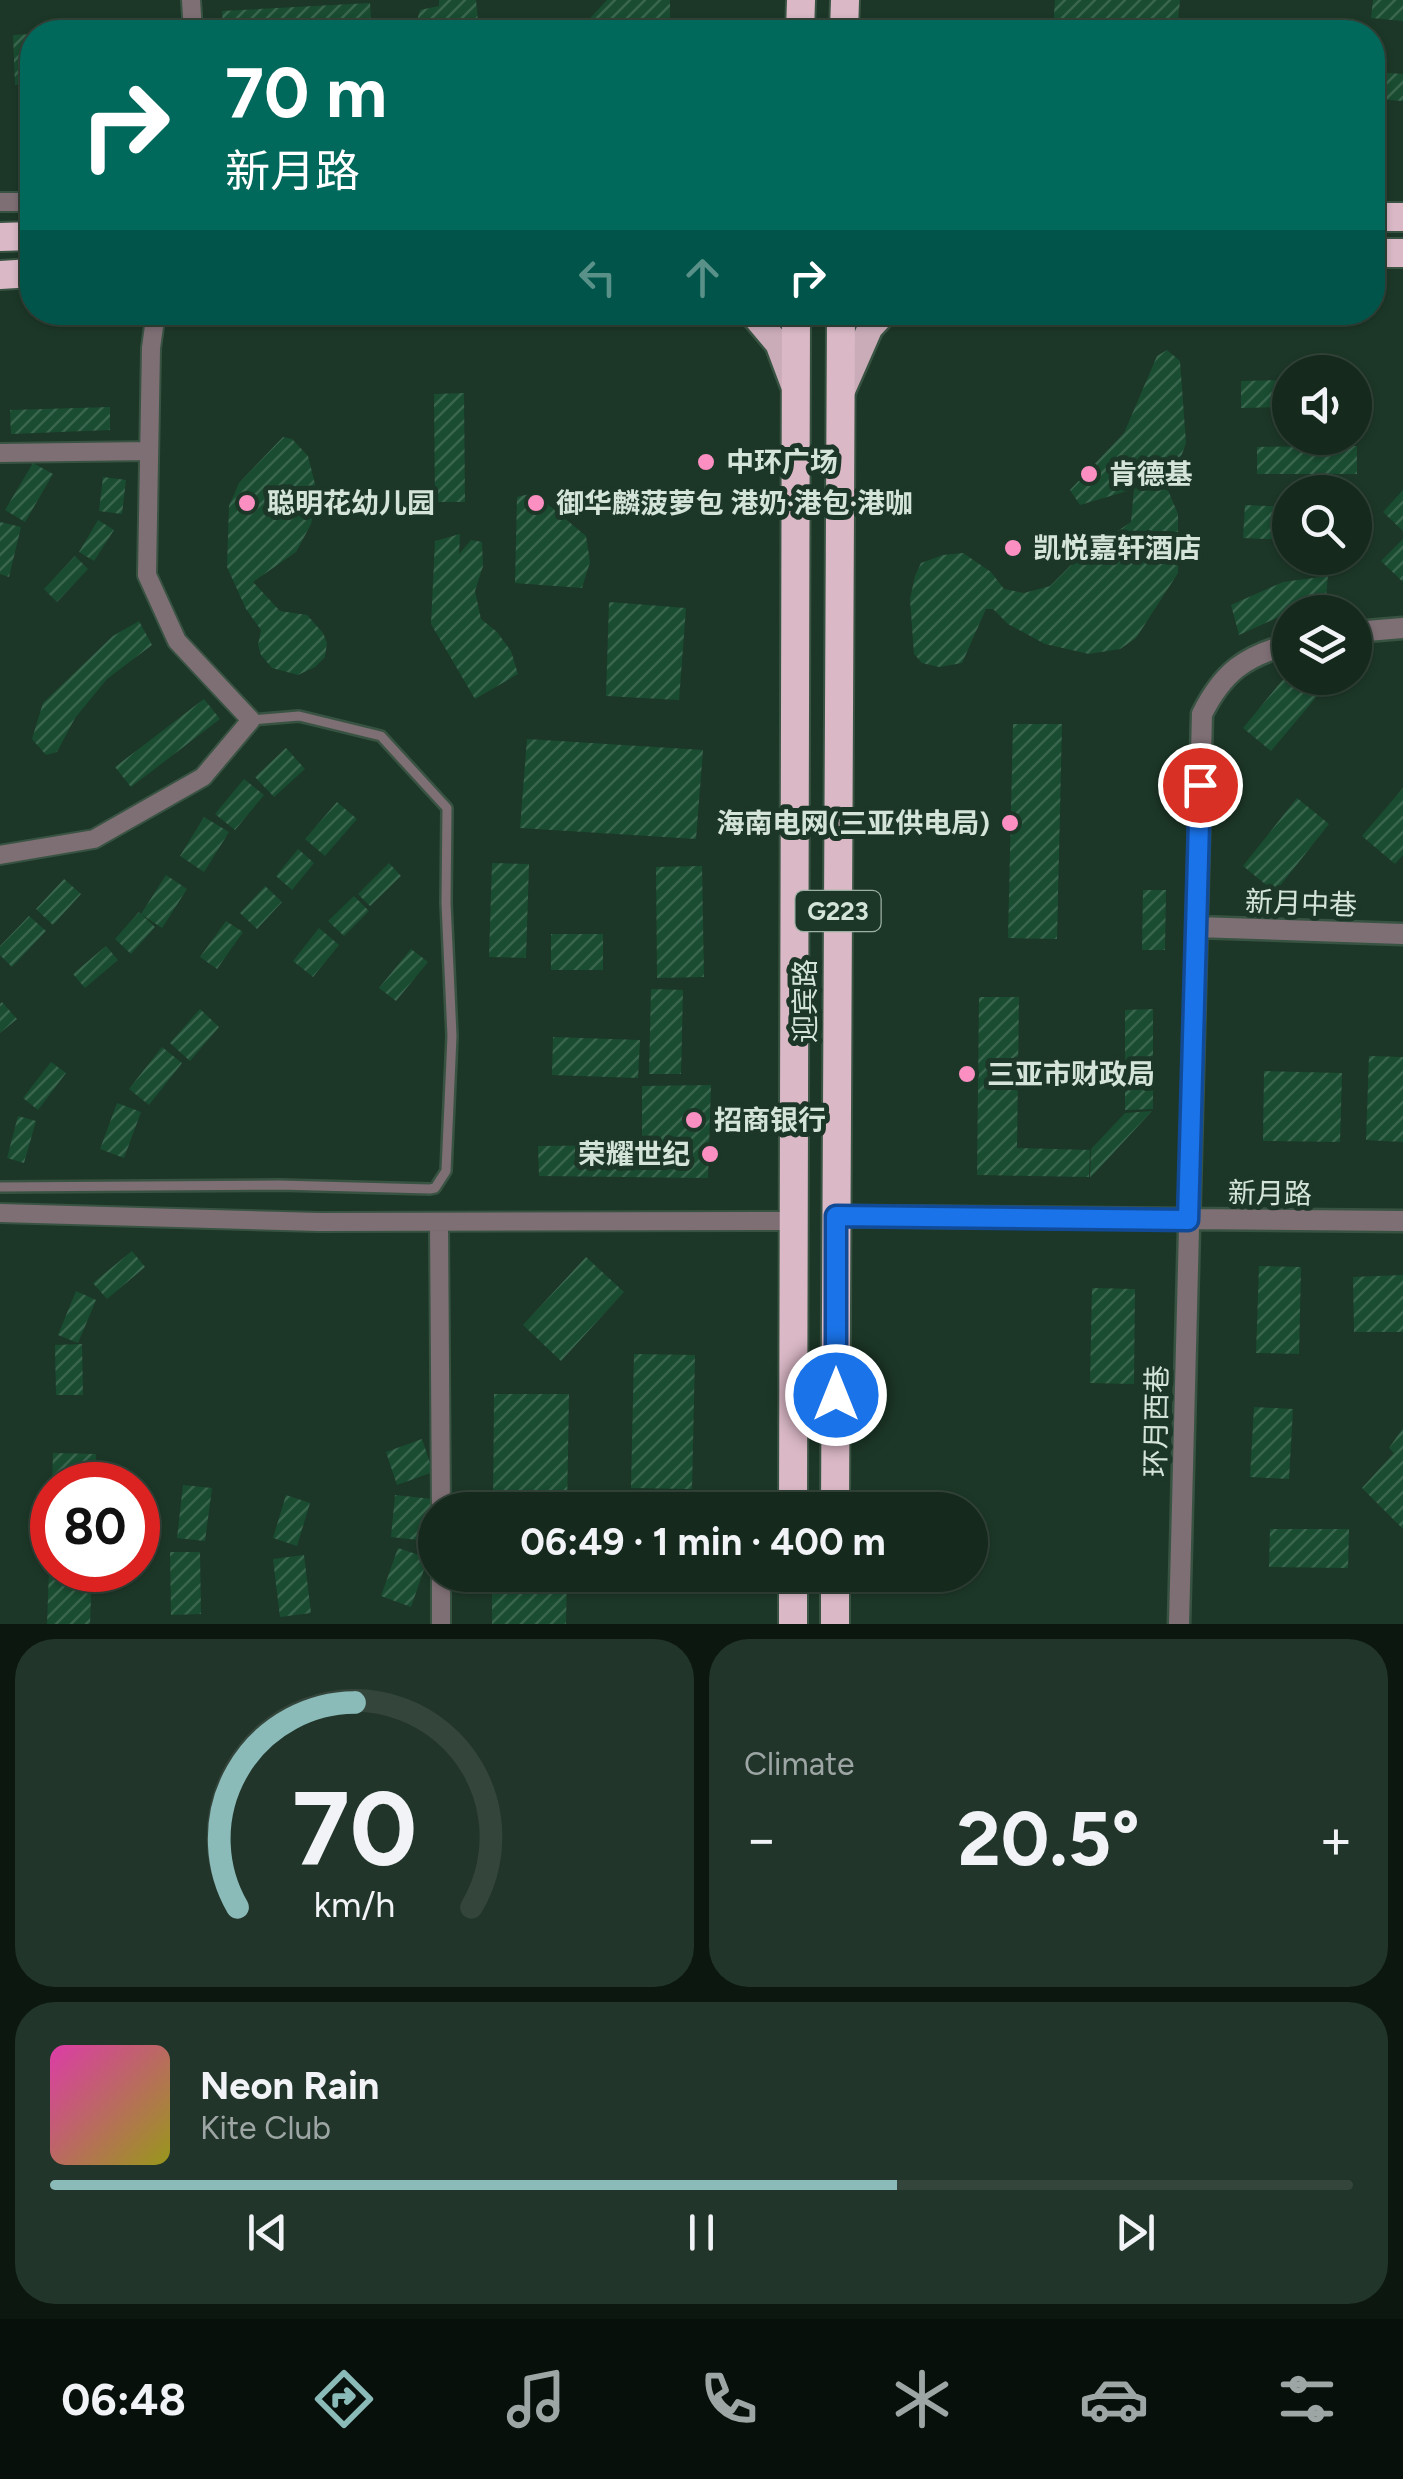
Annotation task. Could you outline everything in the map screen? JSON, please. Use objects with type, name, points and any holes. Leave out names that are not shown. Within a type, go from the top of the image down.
[{"type":"highway","name":"迎宾路","points":[[793,1492],[796,325]]},
{"type":"highway","name":"迎宾路","points":[[835,1492],[842,325]]},
{"type":"highway","points":[[793,1592],[793,1624]]},
{"type":"highway","points":[[835,1592],[835,1624]]},
{"type":"main road","points":[[761,325],[778,344],[796,391]]},
{"type":"main road","points":[[841,394],[873,325]]},
{"type":"street","points":[[0,855],[94,839],[202,778],[251,720],[177,641],[147,575],[154,325]]},
{"type":"street","points":[[0,453],[150,451]]},
{"type":"street","points":[[1372,631],[1403,628]]},
{"type":"street","name":"环月西巷","points":[[1179,1624],[1202,714],[1212,694],[1244,660],[1272,650]]},
{"type":"street","name":"新月中巷","points":[[1197,927],[1403,934]]},
{"type":"street","points":[[0,1213],[318,1222],[794,1221]]},
{"type":"street","name":"新月路","points":[[836,1216],[1403,1221]]},
{"type":"street","points":[[439,1222],[441,1492]]},
{"type":"street","points":[[441,1592],[441,1624]]},
{"type":"lane","points":[[0,1187],[435,1188],[446,1170],[452,1036],[446,903],[447,808],[381,736],[299,716],[251,720]]},
{"type":"building","points":[[439,0],[476,0],[478,20],[417,20],[420,10],[439,6]]},
{"type":"building","points":[[607,0],[670,0],[670,20],[588,20]]},
{"type":"building","points":[[1055,0],[1180,0],[1178,20],[1054,20]]},
{"type":"building","points":[[1373,0],[1403,0],[1403,21],[1371,18]]},
{"type":"building","points":[[370,3],[371,20],[222,20],[222,11]]},
{"type":"building","points":[[13,35],[20,35],[20,85],[15,85]]},
{"type":"building","points":[[1385,73],[1403,74],[1403,101],[1385,100]]},
{"type":"building","points":[[1167,350],[1180,361],[1186,443],[1176,471],[1161,474],[1178,514],[1178,573],[1136,638],[1120,649],[1089,654],[1045,644],[1008,624],[993,609],[986,609],[962,663],[939,667],[922,663],[914,654],[910,599],[921,563],[963,553],[991,572],[1004,589],[1024,593],[1050,586],[1077,559],[1131,522],[1134,489],[1080,505],[1070,490],[1124,433],[1157,356]]},
{"type":"building","points":[[1272,380],[1272,407],[1241,408],[1241,381]]},
{"type":"building","points":[[464,393],[465,502],[435,502],[434,394]]},
{"type":"building","points":[[110,407],[110,430],[11,434],[10,410]]},
{"type":"building","points":[[283,437],[292,439],[308,456],[318,496],[311,524],[296,552],[253,582],[280,611],[307,615],[323,633],[327,643],[325,657],[298,675],[272,668],[261,655],[261,630],[246,609],[227,567],[229,506],[239,483]]},
{"type":"building","points":[[1257,447],[1272,447],[1272,455],[1357,455],[1357,474],[1257,474]]},
{"type":"building","points":[[33,463],[53,474],[25,522],[5,510]]},
{"type":"building","points":[[103,477],[126,480],[122,514],[99,511]]},
{"type":"building","points":[[1403,490],[1403,531],[1383,512]]},
{"type":"building","points":[[534,493],[586,536],[590,562],[582,588],[515,583],[517,497]]},
{"type":"building","points":[[1245,505],[1272,506],[1272,539],[1243,538]]},
{"type":"building","points":[[98,520],[114,530],[94,561],[79,552]]},
{"type":"building","points":[[0,522],[21,527],[9,577],[0,574]]},
{"type":"building","points":[[460,534],[459,554],[471,540],[482,542],[483,566],[475,591],[481,619],[511,651],[518,674],[475,699],[431,624],[435,541]]},
{"type":"building","points":[[1403,539],[1403,582],[1381,561]]},
{"type":"building","points":[[75,556],[88,569],[57,602],[44,589]]},
{"type":"building","points":[[1328,576],[1326,595],[1272,595],[1272,620],[1239,635],[1231,605],[1283,582]]},
{"type":"building","points":[[609,602],[686,608],[679,700],[606,696]]},
{"type":"building","points":[[139,621],[152,645],[107,679],[75,718],[57,752],[46,755],[32,739],[43,703],[113,636]]},
{"type":"building","points":[[1272,693],[1318,695],[1271,751],[1243,728]]},
{"type":"building","points":[[204,699],[220,719],[131,787],[115,767]]},
{"type":"building","points":[[1013,724],[1062,724],[1057,939],[1008,938]]},
{"type":"building","points":[[527,739],[703,750],[696,839],[520,828]]},
{"type":"building","points":[[286,748],[305,769],[274,797],[255,777]]},
{"type":"building","points":[[244,779],[264,795],[235,830],[215,814]]},
{"type":"building","points":[[1403,788],[1403,855],[1395,864],[1362,836]]},
{"type":"building","points":[[1297,798],[1329,824],[1275,892],[1243,866]]},
{"type":"building","points":[[337,802],[357,819],[325,856],[305,839]]},
{"type":"building","points":[[204,817],[229,832],[204,872],[180,856]]},
{"type":"building","points":[[298,849],[314,863],[292,890],[276,876]]},
{"type":"building","points":[[389,863],[401,876],[370,906],[358,894]]},
{"type":"building","points":[[492,863],[529,864],[526,958],[489,957]]},
{"type":"building","points":[[702,866],[704,977],[657,978],[656,867]]},
{"type":"building","points":[[166,875],[187,889],[162,928],[141,914]]},
{"type":"building","points":[[64,879],[81,894],[53,925],[36,909]]},
{"type":"building","points":[[265,886],[282,902],[257,929],[240,913]]},
{"type":"building","points":[[1143,890],[1166,890],[1165,950],[1142,950]]},
{"type":"building","points":[[354,896],[369,911],[344,936],[328,921]]},
{"type":"building","points":[[139,912],[155,927],[131,954],[115,939]]},
{"type":"building","points":[[29,916],[46,931],[12,967],[0,955],[0,946]]},
{"type":"building","points":[[226,921],[243,932],[217,969],[200,957]]},
{"type":"building","points":[[319,928],[339,945],[313,977],[293,961]]},
{"type":"building","points":[[551,934],[603,934],[603,970],[551,970]]},
{"type":"building","points":[[106,946],[118,960],[85,988],[73,974]]},
{"type":"building","points":[[411,949],[428,962],[396,1001],[379,988]]},
{"type":"building","points":[[651,989],[683,990],[681,1074],[649,1074]]},
{"type":"building","points":[[979,997],[1019,997],[1017,1148],[1090,1150],[1089,1177],[977,1175]]},
{"type":"building","points":[[0,1004],[17,1019],[0,1033]]},
{"type":"building","points":[[200,1009],[219,1027],[190,1061],[170,1043]]},
{"type":"building","points":[[1153,1009],[1153,1109],[1125,1110],[1125,1010]]},
{"type":"building","points":[[553,1037],[640,1040],[638,1078],[552,1075]]},
{"type":"building","points":[[162,1047],[182,1063],[149,1105],[129,1089]]},
{"type":"building","points":[[1369,1056],[1403,1057],[1403,1142],[1366,1140]]},
{"type":"building","points":[[51,1062],[66,1073],[38,1110],[23,1098]]},
{"type":"building","points":[[1264,1071],[1342,1073],[1340,1142],[1263,1141]]},
{"type":"building","points":[[711,1085],[708,1178],[539,1176],[538,1146],[642,1145],[642,1086]]},
{"type":"building","points":[[117,1103],[141,1112],[124,1158],[100,1149]]},
{"type":"building","points":[[1152,1111],[1090,1178],[1091,1149],[1125,1113]]},
{"type":"building","points":[[18,1116],[36,1121],[24,1163],[7,1158]]},
{"type":"building","points":[[132,1251],[145,1267],[107,1299],[93,1283]]},
{"type":"building","points":[[586,1257],[624,1292],[561,1361],[523,1325]]},
{"type":"building","points":[[1259,1266],[1301,1267],[1299,1354],[1256,1353]]},
{"type":"building","points":[[1403,1275],[1403,1332],[1354,1332],[1353,1277]]},
{"type":"building","points":[[1092,1288],[1135,1289],[1134,1384],[1090,1383]]},
{"type":"building","points":[[76,1291],[96,1300],[78,1343],[58,1335]]},
{"type":"building","points":[[82,1344],[83,1395],[56,1395],[55,1345]]},
{"type":"building","points":[[634,1354],[695,1355],[692,1489],[631,1488]]},
{"type":"building","points":[[494,1394],[569,1394],[567,1492],[493,1492]]},
{"type":"building","points":[[1254,1407],[1293,1409],[1289,1479],[1250,1477]]},
{"type":"building","points":[[1403,1428],[1403,1529],[1362,1488],[1394,1453],[1389,1448]]},
{"type":"building","points":[[422,1439],[433,1472],[397,1485],[386,1452]]},
{"type":"building","points":[[53,1453],[96,1454],[96,1462],[53,1462]]},
{"type":"building","points":[[183,1485],[212,1488],[205,1541],[177,1538]]},
{"type":"building","points":[[286,1495],[310,1503],[297,1546],[273,1538]]},
{"type":"building","points":[[395,1495],[418,1497],[418,1540],[391,1537]]},
{"type":"building","points":[[1270,1529],[1349,1529],[1348,1568],[1269,1567]]},
{"type":"building","points":[[398,1548],[418,1555],[418,1587],[411,1607],[381,1596]]},
{"type":"building","points":[[170,1552],[200,1552],[201,1614],[171,1615]]},
{"type":"building","points":[[304,1555],[311,1613],[280,1617],[273,1559]]},
{"type":"building","points":[[48,1592],[91,1592],[90,1624],[47,1624]]},
{"type":"building","points":[[492,1592],[567,1592],[566,1624],[492,1624]]},
{"type":"place","name":"中环广场","points":[[706,462]]},
{"type":"place","name":"肯德基","points":[[1089,474]]},
{"type":"place","name":"聪明花幼儿园","points":[[247,503]]},
{"type":"place","name":"御华麟菠萝包 港奶·港包·港咖","points":[[536,503]]},
{"type":"place","name":"凯悦嘉轩酒店","points":[[1013,548]]},
{"type":"place","name":"海南电网(三亚供电局)","points":[[1010,823]]},
{"type":"place","name":"三亚市财政局","points":[[967,1074]]},
{"type":"place","name":"招商银行","points":[[694,1120]]},
{"type":"place","name":"荣耀世纪","points":[[710,1154]]},
{"type":"route","points":[[836,1395],[836,1216],[1188,1220],[1200,785]]}]
